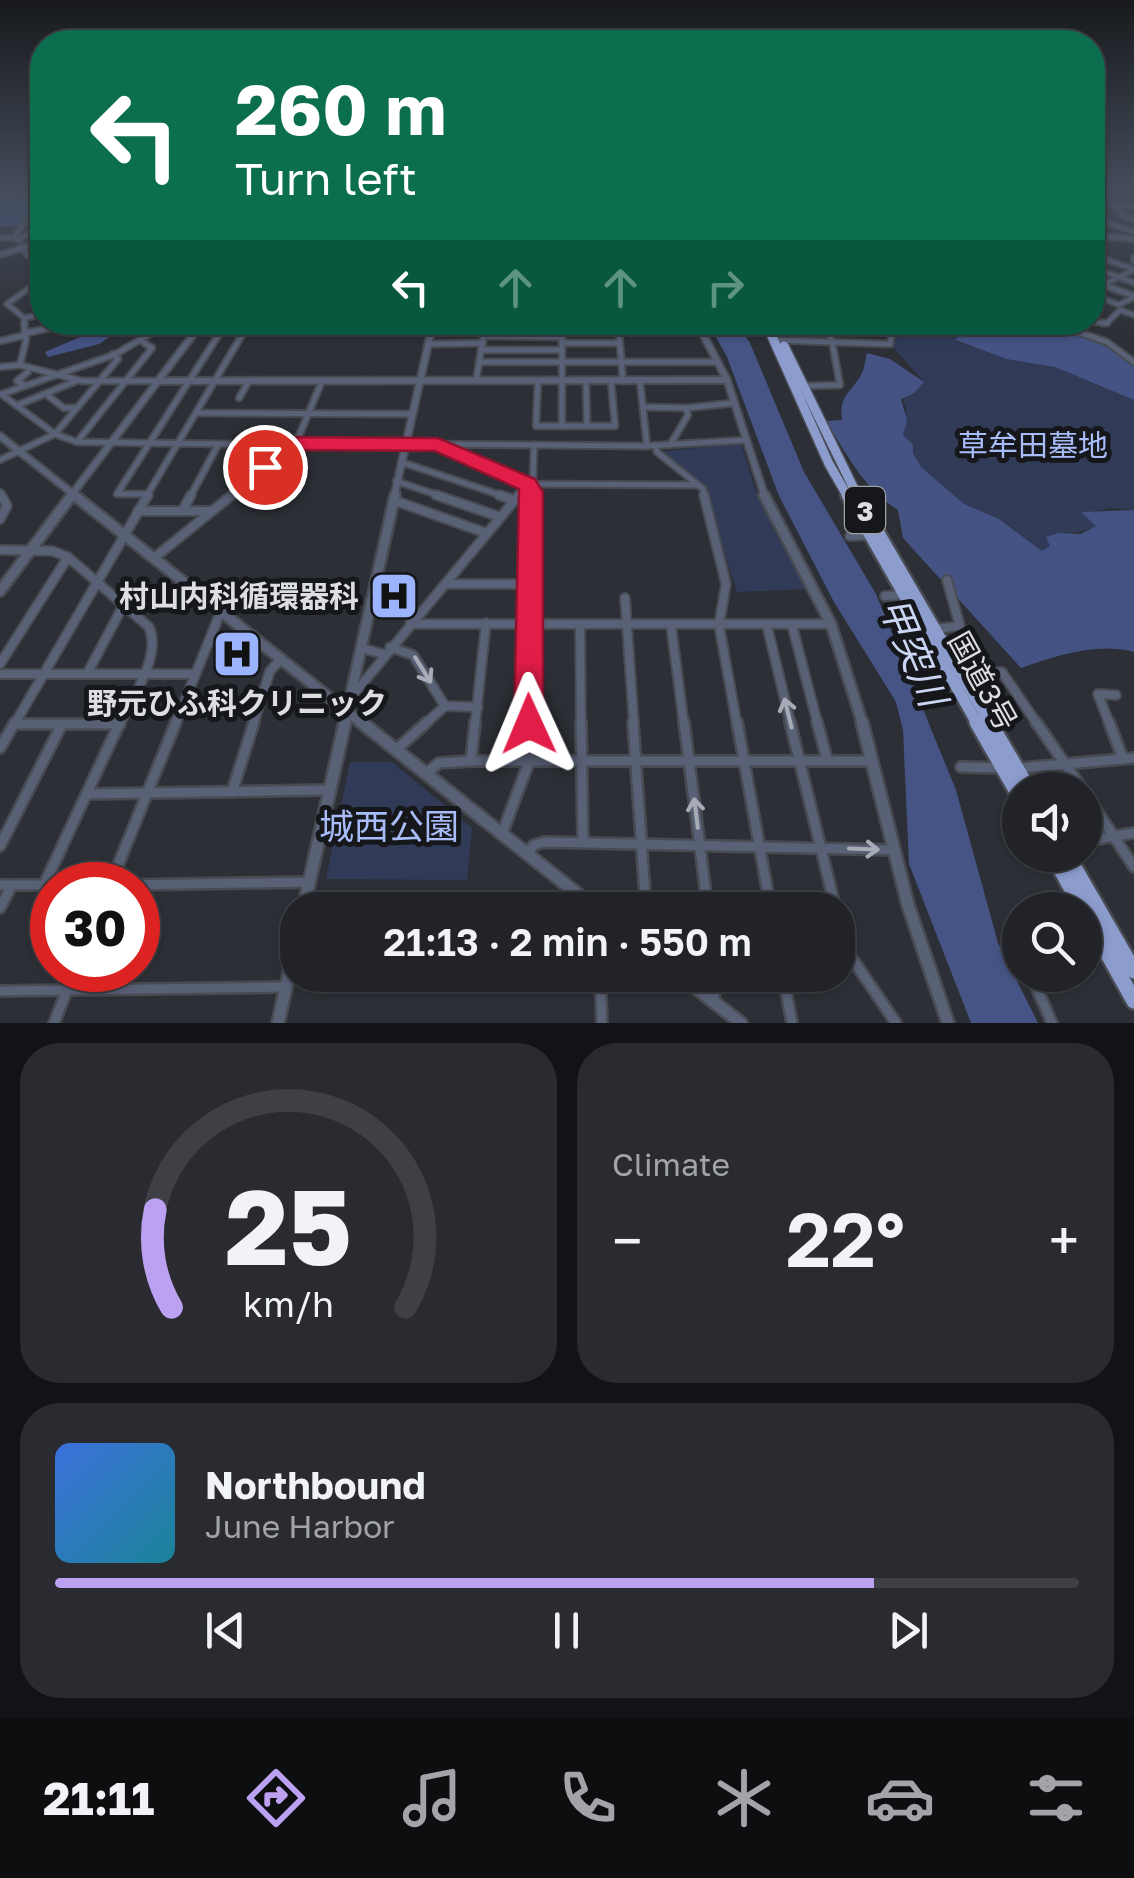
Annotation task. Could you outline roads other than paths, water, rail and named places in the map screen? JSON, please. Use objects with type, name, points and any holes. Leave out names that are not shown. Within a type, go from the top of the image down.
[{"type":"highway","name":"国道3号","points":[[775,335],[830,464],[1012,772]]},
{"type":"highway","name":"国道3号","points":[[777,340],[839,464],[961,674],[1010,772]]},
{"type":"highway","points":[[1078,872],[1129,955],[1134,971]]},
{"type":"highway","points":[[1102,951],[1134,1001]]},
{"type":"street","points":[[12,241],[22,244]]},
{"type":"street","points":[[19,241],[30,252]]},
{"type":"street","points":[[22,244],[25,241]]},
{"type":"street","points":[[0,255],[30,243]]},
{"type":"street","points":[[1105,260],[1134,270]]},
{"type":"street","points":[[1105,284],[1134,270]]},
{"type":"street","points":[[1105,272],[1134,283]]},
{"type":"street","points":[[1105,285],[1134,297]]},
{"type":"street","points":[[6,304],[30,287]]},
{"type":"street","points":[[1105,299],[1119,305],[1134,297]]},
{"type":"street","points":[[0,299],[24,318],[26,334],[20,365]]},
{"type":"street","points":[[1105,324],[1120,310],[1134,315]]},
{"type":"street","points":[[24,318],[30,317]]},
{"type":"street","points":[[0,341],[30,333]]},
{"type":"street","points":[[1,394],[154,335]]},
{"type":"street","points":[[0,591],[192,335]]},
{"type":"street","points":[[147,494],[116,494],[218,335]]},
{"type":"street","points":[[0,748],[242,335]]},
{"type":"street","points":[[306,892],[430,335]]},
{"type":"street","points":[[476,381],[484,335]]},
{"type":"street","points":[[562,335],[562,426]]},
{"type":"street","points":[[619,335],[624,380]]},
{"type":"street","points":[[704,335],[720,362],[768,503],[831,624],[858,706],[908,905],[944,1022]]},
{"type":"street","points":[[802,386],[840,385],[829,335]]},
{"type":"street","points":[[777,340],[890,344],[892,335]]},
{"type":"street","points":[[1087,335],[1107,342],[1134,362]]},
{"type":"street","points":[[77,442],[152,348],[142,341]]},
{"type":"street","points":[[483,343],[562,343]]},
{"type":"street","points":[[428,344],[620,343]]},
{"type":"street","points":[[0,460],[54,434],[118,359],[113,354]]},
{"type":"street","points":[[480,362],[720,362]]},
{"type":"street","points":[[0,368],[20,365],[76,380],[99,381],[726,380]]},
{"type":"street","points":[[24,385],[17,381],[28,372]]},
{"type":"street","points":[[17,406],[76,380]]},
{"type":"street","points":[[586,380],[587,426]]},
{"type":"street","points":[[538,381],[536,426],[615,426],[611,380]]},
{"type":"street","points":[[640,380],[651,446],[699,484],[726,584],[720,626],[768,892]]},
{"type":"street","points":[[239,398],[249,381]]},
{"type":"street","points":[[154,558],[294,444],[322,381]]},
{"type":"street","points":[[1,394],[54,434],[77,442],[651,446],[746,440]]},
{"type":"street","points":[[46,394],[64,408],[76,408]]},
{"type":"street","points":[[643,407],[734,403]]},
{"type":"street","points":[[670,444],[688,416],[686,408]]},
{"type":"street","points":[[195,413],[412,414]]},
{"type":"street","points":[[574,426],[574,445]]},
{"type":"street","points":[[0,436],[575,892]]},
{"type":"street","points":[[184,510],[218,445]]},
{"type":"street","points":[[231,458],[238,445]]},
{"type":"street","points":[[438,445],[528,484],[699,484]]},
{"type":"street","points":[[344,709],[387,651],[533,478],[534,446]]},
{"type":"street","points":[[400,462],[514,500]]},
{"type":"street","points":[[396,481],[500,517]]},
{"type":"street","points":[[502,835],[529,762],[532,492],[528,484]]},
{"type":"street","points":[[0,492],[7,506],[0,519]]},
{"type":"street","points":[[392,500],[486,533]]},
{"type":"street","points":[[137,511],[212,511]]},
{"type":"street","points":[[850,536],[870,535]]},
{"type":"street","points":[[0,550],[30,550],[68,558],[152,632],[154,648],[58,862]]},
{"type":"street","points":[[0,664],[68,558]]},
{"type":"street","points":[[935,629],[960,626],[947,580]]},
{"type":"street","points":[[444,584],[529,584]]},
{"type":"street","points":[[886,596],[904,594]]},
{"type":"street","points":[[625,598],[645,892]]},
{"type":"street","points":[[86,674],[124,604]]},
{"type":"street","points":[[119,862],[221,611]]},
{"type":"street","points":[[471,761],[486,623]]},
{"type":"street","points":[[410,624],[831,624]]},
{"type":"street","points":[[580,624],[583,842]]},
{"type":"street","points":[[672,625],[706,892]]},
{"type":"street","points":[[792,625],[827,760]]},
{"type":"street","points":[[767,626],[832,892]]},
{"type":"street","points":[[359,648],[413,655],[446,706]]},
{"type":"street","points":[[232,792],[270,671],[281,659]]},
{"type":"street","points":[[961,674],[1002,672],[1071,772]]},
{"type":"street","points":[[0,674],[194,674]]},
{"type":"street","points":[[961,767],[1008,768],[1128,758],[1098,694],[1116,696]]},
{"type":"street","points":[[396,750],[446,706],[478,706]]},
{"type":"street","points":[[14,724],[120,724]]},
{"type":"street","points":[[0,846],[62,724]]},
{"type":"street","points":[[426,774],[439,763],[471,761],[872,762]]},
{"type":"street","points":[[87,794],[326,790]]},
{"type":"street","points":[[1102,818],[1134,867]]},
{"type":"street","points":[[1102,838],[1134,832]]},
{"type":"street","points":[[526,854],[534,845],[545,842],[894,850]]},
{"type":"street","points":[[160,884],[308,882]]},
{"type":"street","points":[[0,908],[6,885]]},
{"type":"street","points":[[855,967],[896,1023]]},
{"type":"street","points":[[160,989],[280,987]]},
{"type":"street","points":[[0,990],[30,990]]},
{"type":"street","points":[[54,1023],[65,992]]},
{"type":"street","points":[[278,1023],[285,992]]},
{"type":"street","points":[[601,992],[602,1023]]},
{"type":"street","points":[[701,992],[741,1023]]},
{"type":"street","points":[[714,1002],[715,992]]},
{"type":"street","points":[[786,992],[792,1023]]},
{"type":"street","points":[[1038,992],[1052,1023]]},
{"type":"place","name":"村山内科循環器科","points":[[394,596]]},
{"type":"place","name":"野元ひふ科クリニック","points":[[237,654]]},
{"type":"park label","name":"草牟田墓地","points":[[1033,445]]},
{"type":"park label","name":"城西公園","points":[[389,826]]},
{"type":"water label","name":"甲突川","points":[[914,651]]}]
